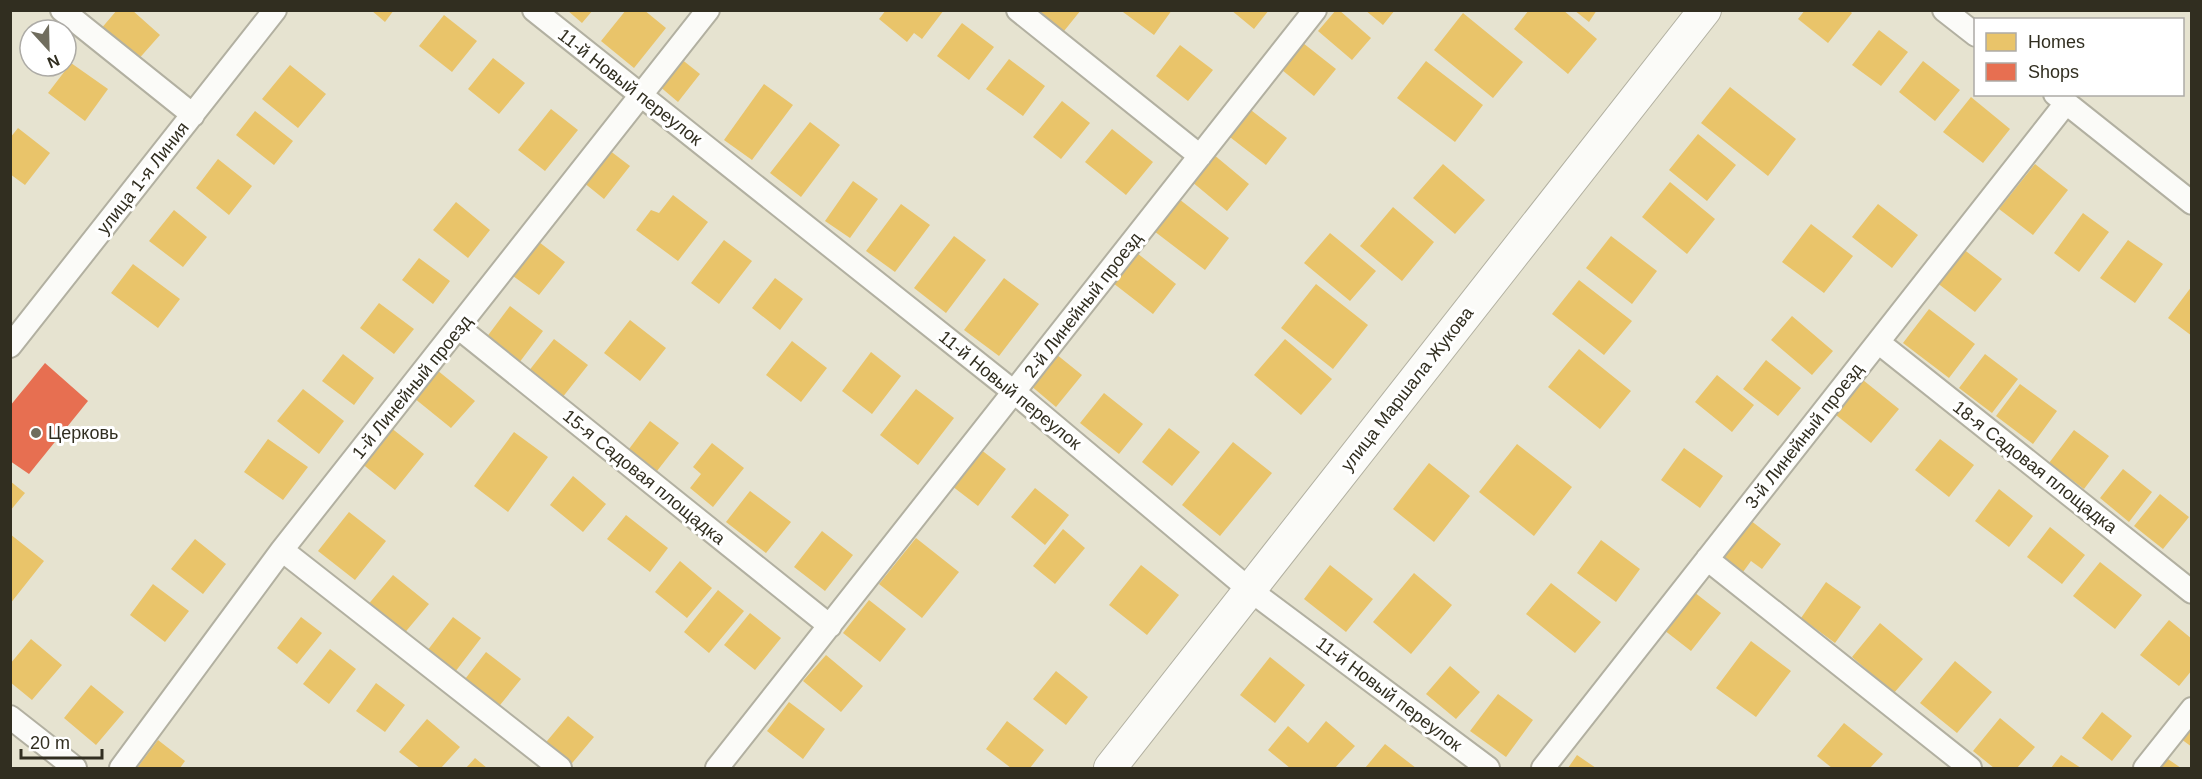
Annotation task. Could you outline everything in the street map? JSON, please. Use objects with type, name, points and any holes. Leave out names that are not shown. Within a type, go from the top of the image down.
[{"type":"main road","name":"улица Маршала Жукова","points":[[1110,768],[1705,10]]},
{"type":"street","points":[[62,10],[193,115]]},
{"type":"street","name":"улица 1-я Линия","points":[[12,341],[275,10]]},
{"type":"street","name":"11-й Новый переулок","points":[[534,10],[1014,392],[1250,590],[1488,768]]},
{"type":"street","name":"1-й Линейный проезд","points":[[121,768],[282,550],[708,10]]},
{"type":"street","points":[[1018,10],[1200,156]]},
{"type":"street","name":"2-й Линейный проезд","points":[[717,768],[1315,10]]},
{"type":"street","points":[[1944,10],[1974,32]]},
{"type":"street","points":[[2060,99],[2192,203]]},
{"type":"street","name":"3-й Линейный проезд","points":[[1543,768],[1878,342],[2060,99]]},
{"type":"street","name":"15-я Садовая площадка","points":[[459,328],[830,626]]},
{"type":"street","name":"18-я Садовая площадка","points":[[1878,342],[2192,592]]},
{"type":"street","points":[[282,550],[560,768]]},
{"type":"street","points":[[1707,559],[1970,768]]},
{"type":"street","points":[[2145,768],[2192,710]]},
{"type":"street","points":[[10,717],[75,768]]},
{"type":"building: Homes","points":[[117,10],[132,10],[160,35],[136,62],[100,30]]},
{"type":"building: Homes","points":[[371,10],[394,10],[385,22]]},
{"type":"building: Homes","points":[[567,10],[593,10],[582,23]]},
{"type":"building: Homes","points":[[626,10],[644,10],[666,28],[634,68],[601,41]]},
{"type":"building: Homes","points":[[886,10],[944,10],[922,39],[914,33],[907,42],[879,19]]},
{"type":"building: Homes","points":[[1032,10],[1081,10],[1060,36]]},
{"type":"building: Homes","points":[[1124,10],[1172,10],[1154,35],[1123,12]]},
{"type":"building: Homes","points":[[1231,10],[1269,10],[1254,29]]},
{"type":"building: Homes","points":[[1336,10],[1339,10],[1371,38],[1352,60],[1318,31]]},
{"type":"building: Homes","points":[[1365,10],[1395,10],[1383,25]]},
{"type":"building: Homes","points":[[1529,10],[1563,10],[1597,39],[1568,74],[1514,29]]},
{"type":"building: Homes","points":[[1574,10],[1597,10],[1589,22]]},
{"type":"building: Homes","points":[[1805,10],[1849,10],[1852,13],[1828,43],[1798,19]]},
{"type":"building: Homes","points":[[1463,13],[1523,62],[1493,98],[1434,50]]},
{"type":"building: Homes","points":[[444,15],[477,41],[452,72],[419,46]]},
{"type":"building: Homes","points":[[962,23],[994,47],[969,80],[937,56]]},
{"type":"building: Homes","points":[[1879,30],[1908,52],[1881,86],[1852,65]]},
{"type":"building: Homes","points":[[1303,43],[1336,69],[1314,96],[1282,70]]},
{"type":"building: Homes","points":[[1180,45],[1213,70],[1188,101],[1156,76]]},
{"type":"building: Homes","points":[[493,58],[525,83],[499,114],[468,89]]},
{"type":"building: Homes","points":[[680,58],[700,74],[678,102],[658,85]]},
{"type":"building: Homes","points":[[1009,59],[1045,86],[1023,116],[986,89]]},
{"type":"building: Homes","points":[[1426,61],[1483,105],[1455,142],[1397,98]]},
{"type":"building: Homes","points":[[1923,61],[1960,90],[1935,121],[1899,92]]},
{"type":"building: Homes","points":[[290,65],[326,94],[298,128],[262,99]]},
{"type":"building: Homes","points":[[78,68],[108,89],[85,121],[48,93],[60,78],[78,78]]},
{"type":"building: Homes","points":[[764,84],[793,105],[752,160],[724,140]]},
{"type":"building: Homes","points":[[1730,87],[1796,139],[1768,176],[1701,123]]},
{"type":"building: Homes","points":[[1971,97],[2010,129],[1983,163],[1943,132]]},
{"type":"building: Homes","points":[[1062,101],[1090,123],[1061,159],[1033,137]]},
{"type":"building: Homes","points":[[1247,107],[1287,138],[1266,165],[1226,134]]},
{"type":"building: Homes","points":[[551,109],[578,130],[545,171],[518,150]]},
{"type":"building: Homes","points":[[255,111],[293,141],[274,165],[236,135]]},
{"type":"building: Homes","points":[[810,122],[840,145],[801,197],[770,173]]},
{"type":"building: Homes","points":[[18,128],[50,153],[25,185],[10,174],[10,138]]},
{"type":"building: Homes","points":[[1112,129],[1153,162],[1126,195],[1085,162]]},
{"type":"building: Homes","points":[[1698,134],[1736,165],[1707,201],[1669,170]]},
{"type":"building: Homes","points":[[609,150],[630,166],[604,199],[583,182]]},
{"type":"building: Homes","points":[[1213,154],[1249,184],[1227,211],[1191,181]]},
{"type":"building: Homes","points":[[218,159],[252,186],[229,215],[196,188]]},
{"type":"building: Homes","points":[[1443,164],[1485,200],[1455,234],[1413,198]]},
{"type":"building: Homes","points":[[2035,164],[2068,190],[2033,235],[1999,209]]},
{"type":"building: Homes","points":[[853,181],[878,199],[850,238],[825,221]]},
{"type":"building: Homes","points":[[1670,182],[1715,219],[1687,254],[1642,217]]},
{"type":"building: Homes","points":[[673,195],[708,222],[678,261],[636,230],[651,210],[659,213]]},
{"type":"building: Homes","points":[[1179,199],[1229,238],[1205,270],[1154,231]]},
{"type":"building: Homes","points":[[456,202],[490,230],[468,258],[433,230]]},
{"type":"building: Homes","points":[[901,204],[930,225],[895,272],[866,251]]},
{"type":"building: Homes","points":[[1878,204],[1918,235],[1892,268],[1852,237]]},
{"type":"building: Homes","points":[[1393,207],[1434,242],[1402,281],[1360,246]]},
{"type":"building: Homes","points":[[174,210],[207,237],[183,267],[149,241]]},
{"type":"building: Homes","points":[[2083,213],[2109,232],[2079,272],[2054,253]]},
{"type":"building: Homes","points":[[1811,224],[1853,256],[1824,293],[1782,262]]},
{"type":"building: Homes","points":[[1330,233],[1376,271],[1350,301],[1304,263]]},
{"type":"building: Homes","points":[[954,236],[986,260],[946,313],[914,288]]},
{"type":"building: Homes","points":[[1611,236],[1657,271],[1632,304],[1586,268]]},
{"type":"building: Homes","points":[[724,240],[752,261],[719,304],[691,283]]},
{"type":"building: Homes","points":[[2128,240],[2163,264],[2135,303],[2100,278]]},
{"type":"building: Homes","points":[[539,242],[565,262],[539,295],[513,276]]},
{"type":"building: Homes","points":[[1962,248],[2002,279],[1975,312],[1936,282]]},
{"type":"building: Homes","points":[[1137,253],[1176,284],[1153,314],[1113,283]]},
{"type":"building: Homes","points":[[419,258],[450,281],[433,304],[402,280]]},
{"type":"building: Homes","points":[[133,264],[180,299],[158,328],[111,293]]},
{"type":"building: Homes","points":[[775,278],[803,299],[780,330],[752,308]]},
{"type":"building: Homes","points":[[1004,278],[1039,304],[999,356],[964,330]]},
{"type":"building: Homes","points":[[1579,280],[1632,321],[1604,355],[1552,314]]},
{"type":"building: Homes","points":[[1316,284],[1368,325],[1333,369],[1281,328]]},
{"type":"building: Homes","points":[[2192,286],[2192,336],[2168,318]]},
{"type":"building: Homes","points":[[379,303],[414,329],[394,354],[360,328]]},
{"type":"building: Homes","points":[[510,306],[543,331],[519,363],[486,338]]},
{"type":"building: Homes","points":[[1929,309],[1975,344],[1949,378],[1903,343]]},
{"type":"building: Homes","points":[[1792,316],[1833,351],[1812,375],[1771,340]]},
{"type":"building: Homes","points":[[630,320],[666,348],[640,381],[604,353]]},
{"type":"building: Homes","points":[[554,339],[588,365],[562,398],[528,372]]},
{"type":"building: Homes","points":[[1285,339],[1332,379],[1301,415],[1254,375]]},
{"type":"building: Homes","points":[[792,341],[827,368],[801,402],[766,375]]},
{"type":"building: Homes","points":[[1579,349],[1631,391],[1600,429],[1548,387]]},
{"type":"building: Homes","points":[[871,352],[901,376],[872,414],[842,391]]},
{"type":"building: Homes","points":[[343,354],[374,378],[354,405],[322,381]]},
{"type":"building: Homes","points":[[1056,354],[1082,375],[1056,407],[1030,385]]},
{"type":"building: Homes","points":[[1985,354],[2018,379],[1992,413],[1959,388]]},
{"type":"building: Homes","points":[[1766,360],[1801,388],[1778,416],[1743,389]]},
{"type":"building: Homes","points":[[437,370],[475,401],[451,428],[414,398]]},
{"type":"building: Homes","points":[[1717,375],[1754,405],[1732,432],[1695,402]]},
{"type":"building: Homes","points":[[1863,380],[1899,409],[1871,443],[1836,415]]},
{"type":"building: Homes","points":[[2020,384],[2057,411],[2033,444],[1996,416]]},
{"type":"building: Homes","points":[[303,389],[344,421],[319,454],[277,421]]},
{"type":"building: Homes","points":[[916,389],[954,418],[918,465],[880,435]]},
{"type":"building: Homes","points":[[1104,393],[1143,424],[1119,454],[1080,423]]},
{"type":"building: Homes","points":[[650,421],[679,443],[657,471],[629,449]]},
{"type":"building: Homes","points":[[390,427],[424,454],[395,490],[361,463]]},
{"type":"building: Homes","points":[[1169,428],[1200,452],[1172,486],[1142,462]]},
{"type":"building: Homes","points":[[2074,430],[2109,456],[2084,489],[2049,463]]},
{"type":"building: Homes","points":[[514,432],[548,457],[508,512],[474,486]]},
{"type":"building: Homes","points":[[268,439],[308,467],[283,500],[244,472]]},
{"type":"building: Homes","points":[[1940,439],[1974,465],[1949,497],[1915,470]]},
{"type":"building: Homes","points":[[1233,442],[1272,473],[1220,536],[1182,505]]},
{"type":"building: Homes","points":[[712,443],[744,468],[713,507],[690,488],[701,474],[693,467]]},
{"type":"building: Homes","points":[[1517,444],[1572,487],[1534,536],[1479,492]]},
{"type":"building: Homes","points":[[1684,448],[1723,476],[1700,508],[1661,480]]},
{"type":"building: Homes","points":[[980,449],[1006,469],[978,506],[952,486]]},
{"type":"building: Homes","points":[[1429,463],[1470,496],[1434,542],[1393,509]]},
{"type":"building: Homes","points":[[2123,469],[2152,492],[2129,522],[2100,498]]},
{"type":"building: Homes","points":[[573,476],[606,504],[583,532],[550,505]]},
{"type":"building: Homes","points":[[10,481],[25,493],[10,511]]},
{"type":"building: Homes","points":[[1035,488],[1069,515],[1045,545],[1011,517]]},
{"type":"building: Homes","points":[[1999,489],[2033,516],[2009,547],[1975,521]]},
{"type":"building: Homes","points":[[750,491],[791,522],[766,553],[726,522]]},
{"type":"building: Homes","points":[[2160,494],[2189,517],[2163,549],[2134,526]]},
{"type":"building: Homes","points":[[349,512],[386,541],[355,580],[318,551]]},
{"type":"building: Homes","points":[[626,515],[668,548],[650,572],[607,539]]},
{"type":"building: Homes","points":[[1750,520],[1781,544],[1762,569],[1751,561],[1743,572],[1723,556]]},
{"type":"building: Homes","points":[[2050,527],[2085,555],[2062,584],[2027,557]]},
{"type":"building: Homes","points":[[1063,529],[1085,548],[1055,584],[1033,566]]},
{"type":"building: Homes","points":[[822,531],[853,555],[825,591],[794,567]]},
{"type":"building: Homes","points":[[10,534],[44,561],[10,604]]},
{"type":"building: Homes","points":[[916,538],[959,572],[922,618],[879,584]]},
{"type":"building: Homes","points":[[195,539],[226,564],[203,594],[171,569]]},
{"type":"building: Homes","points":[[1601,540],[1640,569],[1616,602],[1577,573]]},
{"type":"building: Homes","points":[[680,561],[712,588],[687,618],[655,592]]},
{"type":"building: Homes","points":[[2100,562],[2142,595],[2115,629],[2073,596]]},
{"type":"building: Homes","points":[[1141,565],[1179,595],[1147,635],[1109,605]]},
{"type":"building: Homes","points":[[1330,565],[1373,599],[1346,632],[1304,599]]},
{"type":"building: Homes","points":[[1414,573],[1452,605],[1411,654],[1373,622]]},
{"type":"building: Homes","points":[[393,575],[429,604],[402,636],[366,607]]},
{"type":"building: Homes","points":[[1826,582],[1861,607],[1835,643],[1801,618]]},
{"type":"building: Homes","points":[[1551,583],[1601,622],[1575,653],[1526,614]]},
{"type":"building: Homes","points":[[153,584],[189,611],[165,642],[130,615]]},
{"type":"building: Homes","points":[[718,590],[744,611],[709,653],[684,632]]},
{"type":"building: Homes","points":[[1694,592],[1721,613],[1691,651],[1664,630]]},
{"type":"building: Homes","points":[[869,600],[906,629],[880,662],[843,633]]},
{"type":"building: Homes","points":[[750,613],[781,638],[755,670],[724,645]]},
{"type":"building: Homes","points":[[301,617],[322,633],[297,664],[277,648]]},
{"type":"building: Homes","points":[[453,617],[481,638],[452,676],[424,655]]},
{"type":"building: Homes","points":[[2169,620],[2192,639],[2192,670],[2179,686],[2140,655]]},
{"type":"building: Homes","points":[[1880,623],[1923,659],[1894,693],[1852,657]]},
{"type":"building: Homes","points":[[31,639],[62,665],[32,700],[10,682],[10,664]]},
{"type":"building: Homes","points":[[1751,641],[1791,671],[1756,717],[1716,688]]},
{"type":"building: Homes","points":[[330,649],[356,669],[329,704],[303,684]]},
{"type":"building: Homes","points":[[486,652],[521,679],[496,710],[462,683]]},
{"type":"building: Homes","points":[[826,655],[863,686],[841,712],[803,681]]},
{"type":"building: Homes","points":[[1270,657],[1305,685],[1275,723],[1240,695]]},
{"type":"building: Homes","points":[[1955,661],[1992,692],[1957,733],[1920,703]]},
{"type":"building: Homes","points":[[1450,666],[1480,692],[1456,719],[1426,694]]},
{"type":"building: Homes","points":[[1056,671],[1088,697],[1066,725],[1033,699]]},
{"type":"building: Homes","points":[[376,683],[405,705],[385,732],[356,711]]},
{"type":"building: Homes","points":[[91,685],[124,712],[96,745],[64,718]]},
{"type":"building: Homes","points":[[1498,694],[1533,720],[1506,757],[1470,731]]},
{"type":"building: Homes","points":[[789,702],[825,729],[803,759],[767,731]]},
{"type":"building: Homes","points":[[2102,712],[2132,736],[2112,761],[2082,738]]},
{"type":"building: Homes","points":[[568,716],[594,737],[568,768],[542,747]]},
{"type":"building: Homes","points":[[2000,718],[2035,747],[2017,768],[1994,768],[1973,751]]},
{"type":"building: Homes","points":[[427,719],[460,747],[441,768],[420,768],[399,752]]},
{"type":"building: Homes","points":[[1007,721],[1044,750],[1030,768],[1011,768],[986,749]]},
{"type":"building: Homes","points":[[1326,721],[1355,746],[1335,768],[1290,768],[1268,750],[1288,726],[1308,743]]},
{"type":"building: Homes","points":[[1844,723],[1883,754],[1870,768],[1832,768],[1817,756]]},
{"type":"building: Homes","points":[[2192,726],[2192,747],[2181,739]]},
{"type":"building: Homes","points":[[158,740],[185,761],[180,768],[137,768]]},
{"type":"building: Homes","points":[[1385,744],[1416,768],[1365,768]]},
{"type":"building: Homes","points":[[1577,755],[1596,768],[1568,768]]},
{"type":"building: Homes","points":[[2061,755],[2081,768],[2051,768]]},
{"type":"building: Homes","points":[[2165,757],[2181,768],[2156,768]]},
{"type":"building: Homes","points":[[475,758],[487,768],[466,768]]},
{"type":"building: Shops","name":"Церковь","points":[[45,363],[88,401],[29,474],[10,461],[10,406]]},
{"type":"place","name":"Церковь","points":[[36,433]]}]
